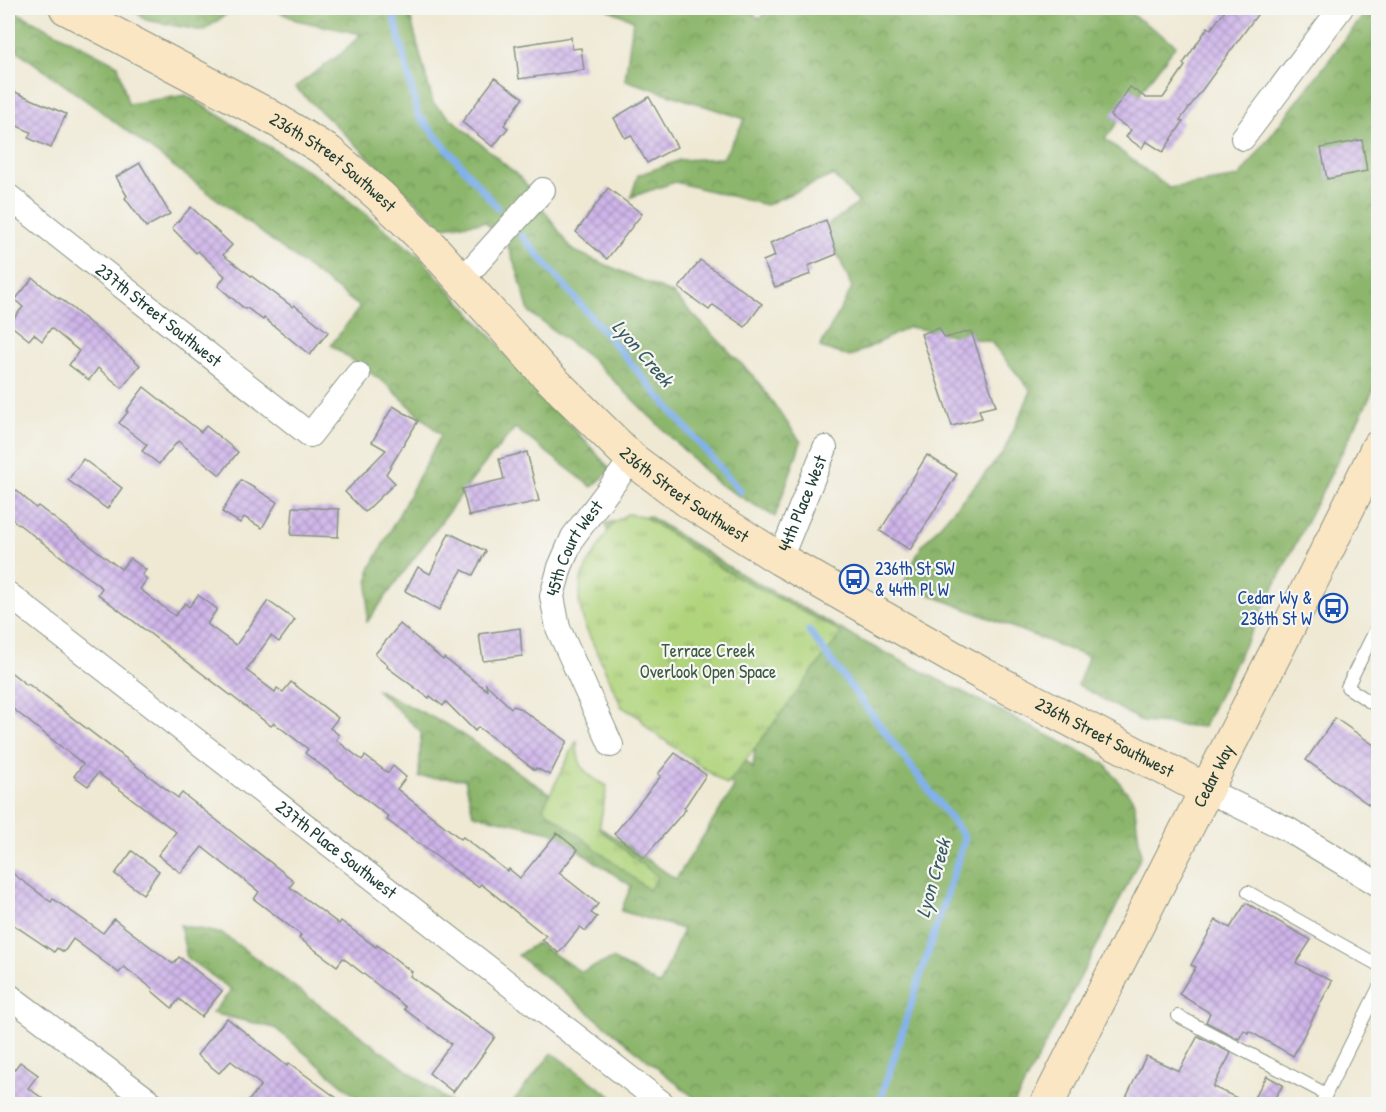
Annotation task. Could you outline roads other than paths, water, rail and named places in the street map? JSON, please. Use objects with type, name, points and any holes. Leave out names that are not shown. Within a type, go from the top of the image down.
[{"type":"main road","name":"236th Street Southwest","points":[[66,8],[268,115],[328,152],[381,197],[428,243],[542,370],[632,459],[688,501],[780,558],[984,675],[1206,790]]},
{"type":"main road","name":"Cedar Way","points":[[1047,1104],[1283,642],[1378,447]]},
{"type":"street","points":[[1243,138],[1341,8]]},
{"type":"street","points":[[461,281],[543,190]]},
{"type":"street","name":"237th Street Southwest","points":[[8,196],[310,435],[358,374]]},
{"type":"street","name":"44th Place West","points":[[780,558],[825,448]]},
{"type":"street","name":"45th Court West","points":[[611,745],[558,628],[552,596],[560,567],[573,537],[632,459]]},
{"type":"street","name":"237th Place Southwest","points":[[8,594],[663,1104]]},
{"type":"street","name":"236th Street Southwest","points":[[1206,790],[1287,829],[1378,884]]},
{"type":"street","points":[[8,994],[153,1104]]},
{"type":"lane","points":[[1378,625],[1347,687],[1378,707]]},
{"type":"lane","points":[[1248,892],[1378,965]]},
{"type":"lane","points":[[1178,1016],[1324,1099],[1378,989]]},
{"type":"waterway","name":"Lyon Creek","points":[[392,8],[418,115],[497,207]]},
{"type":"waterway","name":"Lyon Creek","points":[[522,236],[740,491]]},
{"type":"waterway","name":"Lyon Creek","points":[[809,631],[965,838],[879,1104]]},
{"type":"place","name":"236th St SW & 44th Pl W","points":[[854,579]]},
{"type":"place","name":"Cedar Wy & 236th St W","points":[[1333,608]]},
{"type":"park label","name":"Terrace Creek Overlook Open Space","points":[[708,661]]}]
